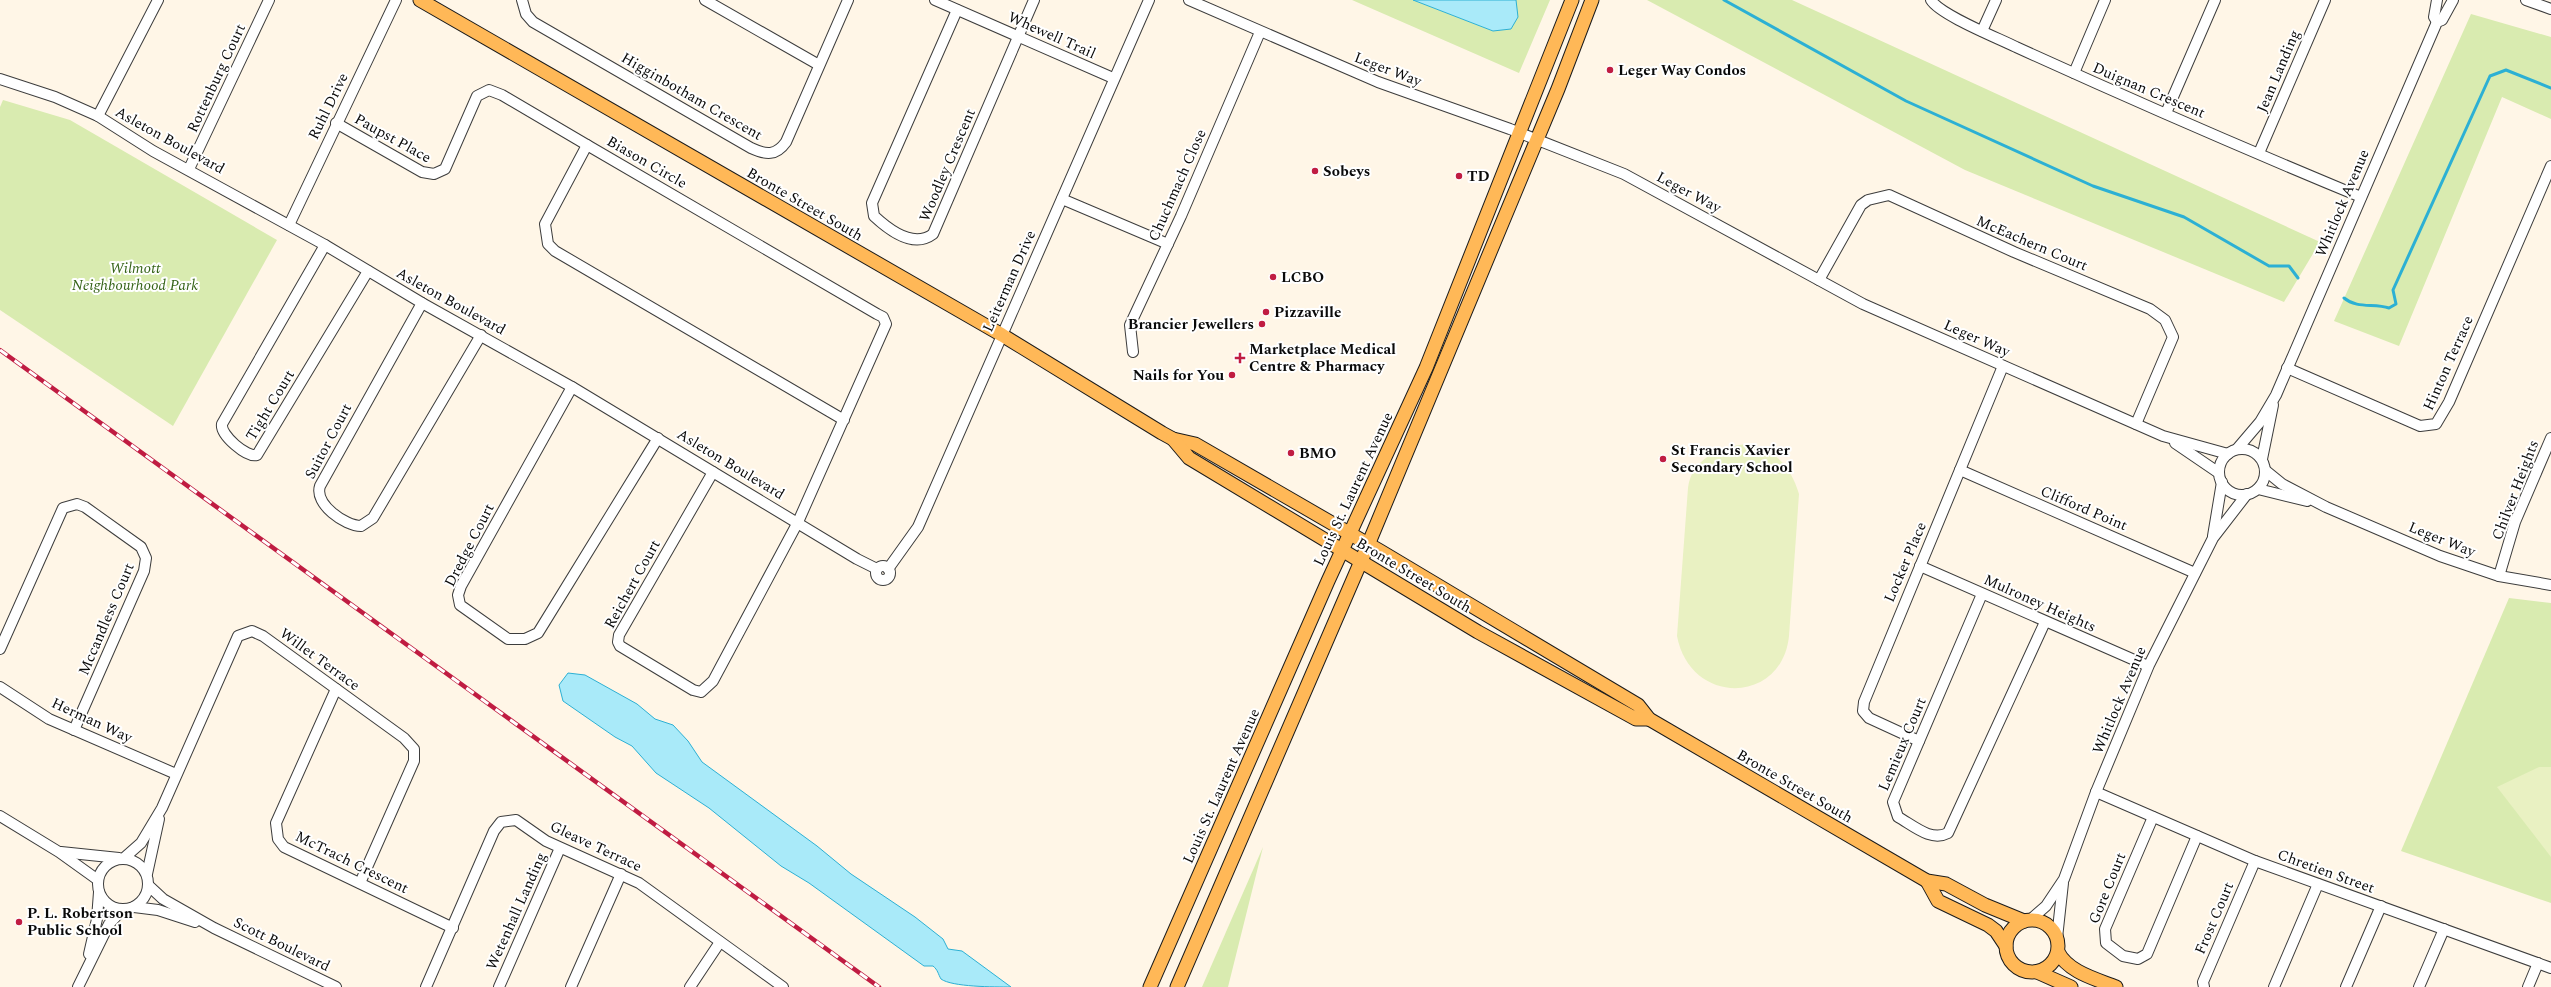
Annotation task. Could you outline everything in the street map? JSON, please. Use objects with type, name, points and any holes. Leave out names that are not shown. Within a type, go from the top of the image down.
[{"type":"main road","name":"Bronte Street South","points":[[420,0],[1002,335],[1173,439],[1195,444],[1350,534],[1638,706],[1649,719],[1927,881],[1946,884],[1985,905],[2027,921]]},
{"type":"main road","name":"Louis St. Laurent Avenue","points":[[1150,987],[1342,551],[1426,368],[1572,0]]},
{"type":"main road","points":[[1177,987],[1368,545],[1537,140],[1592,0]]},
{"type":"main road","name":"Bronte Street South","points":[[1173,439],[1189,458],[1478,632],[1636,719],[1649,719]]},
{"type":"main road","points":[[1927,881],[1938,901],[1988,925],[1996,931],[2006,946],[2010,960],[2017,968],[2026,972],[2037,972],[2046,968],[2054,961],[2058,952]]},
{"type":"main road","points":[[2006,946],[2010,932],[2027,921],[2048,924],[2057,938],[2058,952],[2062,960],[2072,967],[2116,987]]},
{"type":"main road","points":[[2037,972],[2070,987]]},
{"type":"street","points":[[98,116],[158,0]]},
{"type":"street","name":"Rottenburg Court","points":[[189,169],[269,0]]},
{"type":"street","name":"Ruhl Drive","points":[[289,225],[336,123],[396,0]]},
{"type":"street","name":"Higginbotham Crescent","points":[[522,0],[526,14],[533,22],[763,154],[772,154],[780,150],[786,142],[848,0]]},
{"type":"street","points":[[705,0],[819,65]]},
{"type":"street","name":"Whewell Trail","points":[[935,0],[1113,78]]},
{"type":"street","name":"Woodley Crescent","points":[[957,10],[872,203],[874,216],[906,239],[925,239],[933,234],[1034,0]]},
{"type":"street","name":"Leiterman Drive","points":[[877,569],[876,576],[884,580],[890,575],[888,569],[918,527],[1062,199],[1113,78],[1149,0]]},
{"type":"street","name":"Leger Way","points":[[1189,0],[1378,82],[1537,140],[1624,174],[1863,304],[2163,436],[2232,451]]},
{"type":"street","name":"Duignan Crescent","points":[[1931,0],[1940,8],[1982,31],[2074,73],[2361,197]]},
{"type":"street","points":[[1982,31],[1996,0]]},
{"type":"street","points":[[2074,73],[2105,0]]},
{"type":"street","points":[[2166,113],[2215,0]]},
{"type":"street","name":"Jean Landing","points":[[2259,153],[2325,0]]},
{"type":"street","name":"Whitlock Avenue","points":[[2437,0],[2434,17],[2437,22]]},
{"type":"street","name":"Whitlock Avenue","points":[[2232,451],[2260,422],[2276,395],[2437,22],[2442,20],[2454,0]]},
{"type":"street","points":[[2526,0],[2551,9]]},
{"type":"street","name":"Chuchmach Close","points":[[1133,352],[1130,325],[1168,244],[1260,32]]},
{"type":"street","name":"Asleton Boulevard","points":[[0,79],[55,97],[98,116],[153,151],[189,169],[325,245],[422,303],[572,387],[877,569]]},
{"type":"street","name":"Paupst Place","points":[[336,123],[422,172],[434,174],[445,169],[477,96],[489,90],[502,95],[587,145]]},
{"type":"street","name":"Biason Circle","points":[[798,522],[844,420],[886,324],[883,317],[587,145],[545,224],[548,244],[555,251],[844,420]]},
{"type":"street","name":"Hinton Terrace","points":[[2287,368],[2420,426],[2436,424],[2449,402],[2551,166]]},
{"type":"street","name":"McEachern Court","points":[[1819,280],[1861,205],[1868,200],[1889,196],[2014,252],[2150,309],[2166,320],[2173,337],[2136,424]]},
{"type":"street","points":[[1062,199],[1168,244]]},
{"type":"street","name":"Tight Court","points":[[325,245],[222,424],[222,431],[225,436],[250,455],[257,455],[368,271]]},
{"type":"street","name":"Suitor Court","points":[[422,303],[319,489],[320,500],[324,505],[350,524],[361,526],[373,518],[480,335]]},
{"type":"street","name":"Locker Place","points":[[1919,741],[1869,718],[1863,711],[1864,702],[2003,366]]},
{"type":"street","name":"Dredge Court","points":[[572,387],[458,595],[460,605],[508,639],[526,639],[538,633],[658,438]]},
{"type":"street","name":"Whitlock Avenue","points":[[2262,459],[2276,395]]},
{"type":"street","name":"Leger Way","points":[[2163,436],[2221,478]]},
{"type":"street","name":"Chilver Heights","points":[[2499,576],[2515,522],[2551,438]]},
{"type":"street","points":[[2251,450],[2262,459],[2266,471],[2262,484],[2247,494],[2232,492],[2221,478],[2220,466],[2232,451],[2251,450]]},
{"type":"street","name":"Clifford Point","points":[[1960,470],[2195,573]]},
{"type":"street","name":"Leger Way","points":[[2266,471],[2282,484],[2326,507],[2440,556],[2499,576],[2551,584]]},
{"type":"street","name":"Reichert Court","points":[[713,472],[619,635],[618,642],[620,646],[694,690],[701,692],[713,681],[798,522]]},
{"type":"street","name":"Whitlock Avenue","points":[[2213,538],[2221,478]]},
{"type":"street","name":"Leger Way","points":[[2258,488],[2326,507]]},
{"type":"street","name":"Whitlock Avenue","points":[[2057,938],[2064,879],[2096,792],[2148,666],[2213,538],[2247,494]]},
{"type":"street","name":"Mccandless Court","points":[[0,648],[59,513],[63,508],[77,504],[85,508],[141,548],[146,558],[144,571],[74,730]]},
{"type":"street","name":"Mulroney Heights","points":[[1920,566],[2148,666]]},
{"type":"street","name":"Lemieux Court","points":[[1982,594],[1893,802],[1898,817],[1930,835],[1941,837],[1948,833],[2045,622]]},
{"type":"street","name":"Willet Terrace","points":[[122,858],[141,843],[162,808],[238,636],[245,632],[252,631],[263,636],[404,738],[414,750],[414,761],[360,883]]},
{"type":"street","name":"Herman Way","points":[[0,687],[49,718],[176,774]]},
{"type":"street","name":"McTrach Crescent","points":[[336,689],[276,823],[276,833],[284,847],[452,928]]},
{"type":"street","name":"Chretien Street","points":[[2096,792],[2255,861],[2551,968]]},
{"type":"street","name":"Willet Terrace","points":[[147,874],[162,808]]},
{"type":"street","points":[[0,816],[59,852],[98,880]]},
{"type":"street","name":"Gore Court","points":[[2153,817],[2105,929],[2106,943],[2123,956],[2138,959],[2146,954],[2197,836]]},
{"type":"street","name":"Gleave Terrace","points":[[426,987],[494,831],[501,822],[516,820],[560,848],[621,874],[647,888],[783,987]]},
{"type":"street","name":"Wetenhall Landing","points":[[499,987],[560,848]]},
{"type":"street","points":[[59,852],[122,858],[138,863],[147,874],[149,886],[144,898],[134,907],[123,909],[108,904],[99,892]]},
{"type":"street","points":[[86,968],[97,919],[99,892],[98,880],[106,865],[122,858]]},
{"type":"street","name":"Frost Court","points":[[2204,987],[2203,982],[2255,861]]},
{"type":"street","points":[[571,987],[621,874]]},
{"type":"street","name":"Whitlock Avenue","points":[[2027,921],[2046,906],[2064,879]]},
{"type":"street","points":[[2274,987],[2318,884]]},
{"type":"street","name":"Scott Boulevard","points":[[149,886],[163,899],[214,928],[329,986]]},
{"type":"street","points":[[2346,987],[2381,906]]},
{"type":"street","name":"Scott Boulevard","points":[[134,907],[158,910],[214,928]]},
{"type":"street","points":[[78,987],[86,968],[109,924],[123,909]]},
{"type":"street","points":[[2419,987],[2444,929]]},
{"type":"street","points":[[690,987],[720,942]]},
{"type":"street","points":[[2528,987],[2538,963]]},
{"type":"green space","points":[[1352,0],[1413,0],[1493,31],[1516,0],[1550,0],[1519,73]]},
{"type":"green space","points":[[1647,0],[1792,0],[2320,242],[2284,302],[1965,170]]},
{"type":"green space","points":[[2471,14],[2551,37],[2551,119],[2502,97],[2399,346],[2334,321]]},
{"type":"green space","name":"Wilmott Neighbourhood Park","points":[[3,100],[70,120],[277,240],[173,426],[0,310],[0,107]]},
{"type":"green space","points":[[1746,444],[1765,450],[1780,460],[1791,475],[1799,494],[1789,636],[1783,659],[1770,675],[1754,685],[1735,688],[1716,685],[1699,675],[1685,659],[1677,636],[1690,478],[1695,469],[1708,456],[1726,448]]},
{"type":"green space","points":[[2509,598],[2551,603],[2551,903],[2401,851]]},
{"type":"green space","points":[[2539,767],[2551,767],[2551,857],[2497,787]]},
{"type":"green space","points":[[1263,847],[1228,987],[1202,987]]},
{"type":"water","points":[[1413,0],[1516,0],[1518,17],[1511,29],[1493,31]]},
{"type":"water","points":[[568,673],[585,675],[637,704],[655,719],[673,725],[688,741],[702,762],[817,846],[851,874],[915,917],[943,939],[948,949],[962,951],[1011,987],[984,987],[946,982],[941,979],[933,966],[924,966],[809,883],[781,866],[709,808],[656,773],[632,746],[615,737],[563,701],[559,685]]},
{"type":"waterway","points":[[1724,0],[1906,101],[2093,186],[2184,217],[2269,266],[2289,266],[2298,278]]},
{"type":"waterway","points":[[2344,298],[2354,304],[2360,305],[2389,308],[2396,304],[2393,290],[2490,76],[2506,70],[2551,88]]},
{"type":"railway","points":[[0,350],[879,987]]},
{"type":"place","name":"Leger Way Condos","points":[[1610,70]]},
{"type":"place","name":"Sobeys","points":[[1315,171]]},
{"type":"place","name":"TD","points":[[1459,176]]},
{"type":"place","name":"LCBO","points":[[1273,277]]},
{"type":"place","name":"Pizzaville","points":[[1266,312]]},
{"type":"place","name":"Brancier Jewellers","points":[[1262,324]]},
{"type":"place","name":"Marketplace Medical Centre & Pharmacy","points":[[1240,358]]},
{"type":"place","name":"Nails for You","points":[[1232,375]]},
{"type":"place","name":"BMO","points":[[1291,453]]},
{"type":"place","name":"St Francis Xavier Secondary School","points":[[1663,459]]},
{"type":"place","name":"P. L. Robertson Public School","points":[[19,922]]}]
